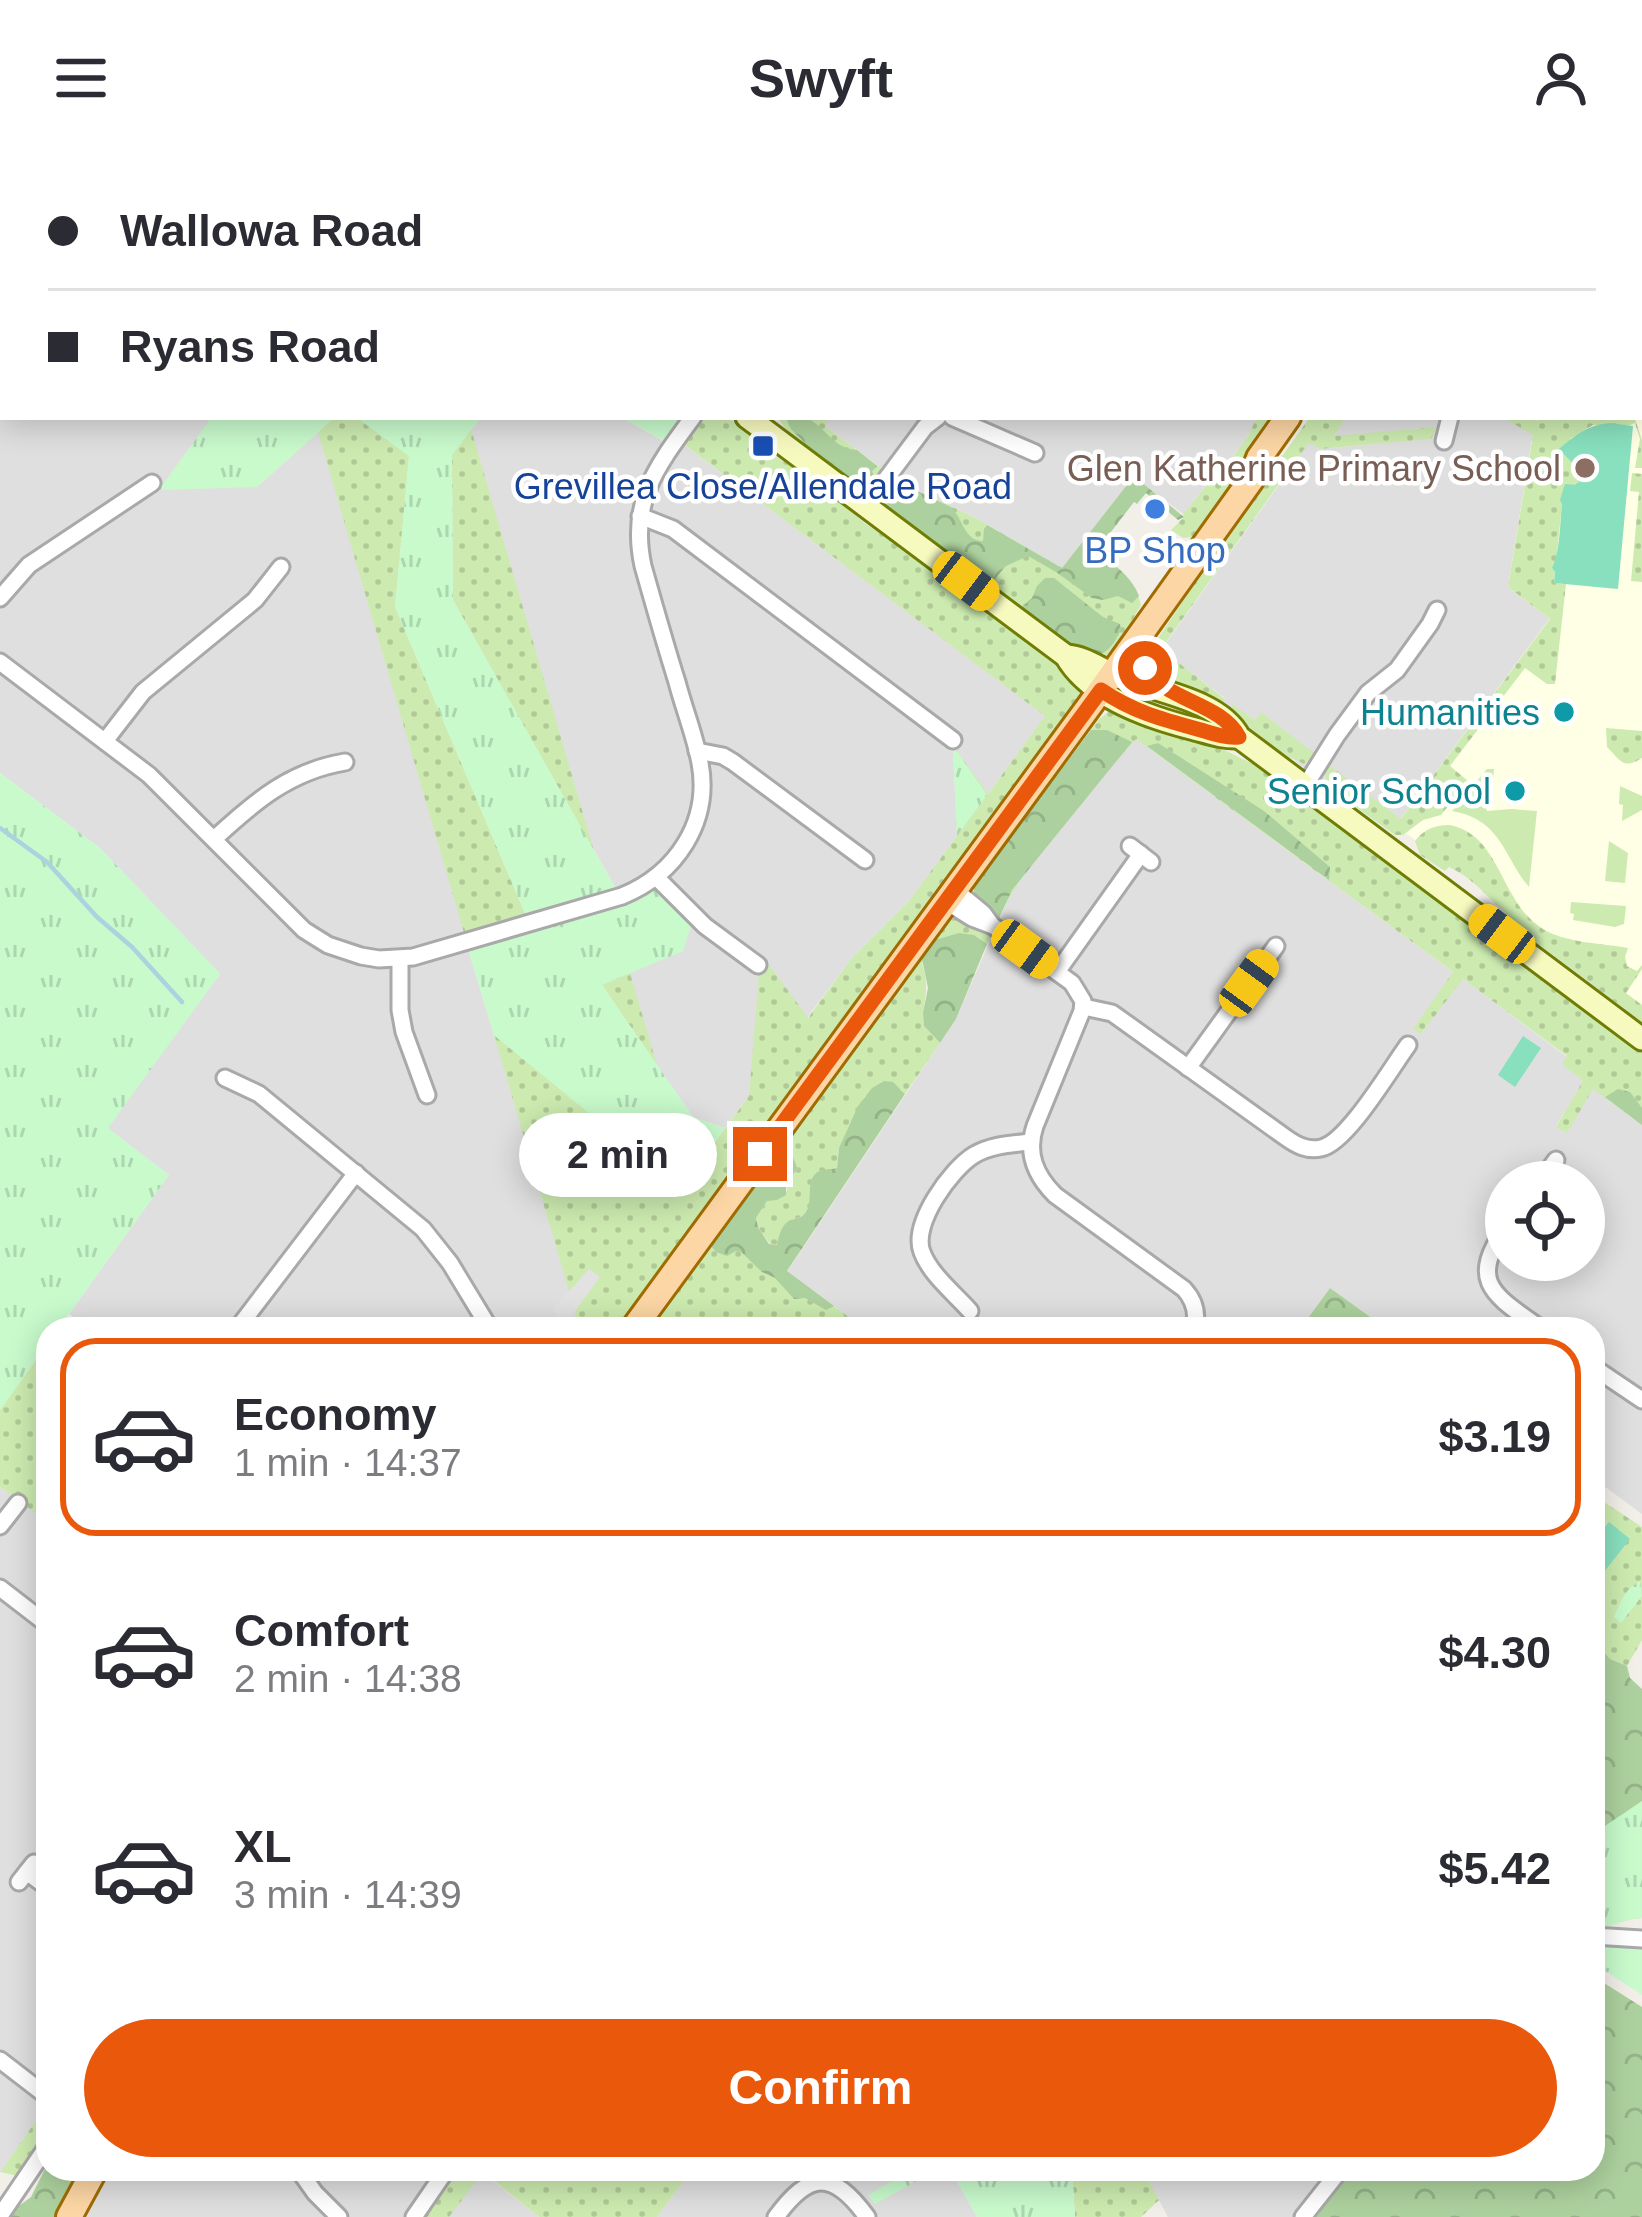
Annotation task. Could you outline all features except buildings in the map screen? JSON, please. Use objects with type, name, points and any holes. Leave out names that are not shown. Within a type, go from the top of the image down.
[{"type":"main road","points":[[759,420],[1066,656],[1073,668],[1107,682],[1167,690]]},
{"type":"main road","points":[[642,1317],[1252,480],[1270,466],[1296,420]]},
{"type":"main road","points":[[1141,635],[1146,670],[1167,690],[1234,728],[1239,737],[1642,1039]]},
{"type":"main road","points":[[1107,682],[1128,707],[1159,720],[1239,737]]},
{"type":"main road","points":[[69,2217],[88,2181]]},
{"type":"street","points":[[0,662],[149,775],[304,930],[345,952],[400,959],[427,954],[622,896],[656,877],[679,854],[698,816],[702,791],[697,752],[643,566],[639,537],[650,480],[691,420]]},
{"type":"street","points":[[866,506],[934,420]]},
{"type":"street","points":[[959,420],[1035,453]]},
{"type":"street","points":[[1444,441],[1449,420]]},
{"type":"street","points":[[0,598],[29,565],[152,483]]},
{"type":"street","points":[[640,516],[673,529],[953,740]]},
{"type":"street","points":[[105,741],[151,684],[255,600],[281,567]]},
{"type":"street","points":[[1306,786],[1368,693],[1397,670],[1438,608]]},
{"type":"street","points":[[697,752],[733,762],[865,860]]},
{"type":"street","points":[[214,839],[270,790],[311,770],[345,761]]},
{"type":"street","points":[[1057,972],[1141,854]]},
{"type":"street","points":[[656,877],[705,926],[758,965]]},
{"type":"street","points":[[950,895],[972,918],[993,926],[1077,988],[1084,1007],[1030,1142],[1035,1166],[1055,1195],[1190,1295],[1195,1317]]},
{"type":"street","points":[[1188,1068],[1276,946]]},
{"type":"street","points":[[400,959],[401,1021],[427,1095]]},
{"type":"street","points":[[1084,1007],[1112,1013],[1294,1144],[1313,1149],[1330,1145],[1345,1132],[1408,1045]]},
{"type":"street","points":[[225,1078],[259,1094],[423,1229],[482,1317]]},
{"type":"street","points":[[970,1312],[924,1256],[921,1224],[966,1161],[992,1148],[1030,1142]]},
{"type":"street","points":[[246,1317],[356,1173]]},
{"type":"street","points":[[1488,1281],[1525,1317]]},
{"type":"street","points":[[1605,1375],[1642,1400]]},
{"type":"street","points":[[0,1526],[18,1503]]},
{"type":"street","points":[[0,1588],[36,1616]]},
{"type":"street","points":[[27,1872],[36,1879]]},
{"type":"street","points":[[1605,1937],[1642,1939]]},
{"type":"street","points":[[0,2060],[36,2088]]},
{"type":"street","points":[[0,2216],[36,2164]]},
{"type":"street","points":[[307,2181],[339,2217]]},
{"type":"street","points":[[414,2217],[440,2181]]},
{"type":"street","points":[[1303,2217],[1331,2181]]},
{"type":"street","points":[[776,2217],[799,2189],[818,2182],[841,2190],[867,2217]]},
{"type":"shaded area","points":[[0,420],[210,420],[162,487],[257,487],[332,420],[360,420],[409,456],[395,607],[531,930],[468,949],[494,1035],[680,1188],[586,1317],[69,1314],[169,1175],[107,1128],[220,974],[100,848],[0,773]]},
{"type":"shaded area","points":[[479,420],[626,420],[665,442],[671,435],[1046,716],[987,795],[953,750],[957,836],[909,901],[851,959],[725,1128],[693,1117],[602,985],[649,891],[624,903],[453,600],[452,455]]},
{"type":"shaded area","points":[[828,420],[1256,420],[1218,477],[1183,514],[1134,477],[1062,568],[972,516],[884,475],[885,471],[824,425]]},
{"type":"shaded area","points":[[1344,420],[1541,420],[1535,422],[1509,587],[1550,618],[1400,820],[1325,776],[1329,788],[1294,760],[1304,764],[1317,756],[1262,713],[1255,720],[1232,705],[1230,716],[1220,709],[1225,698],[1161,650],[1281,482],[1267,476],[1280,459],[1281,466],[1312,443],[1321,449],[1430,439],[1436,428],[1332,437]]},
{"type":"shaded area","points":[[1642,420],[1642,1006],[1396,826],[1550,619],[1508,587],[1535,421]]},
{"type":"shaded area","points":[[1135,738],[1454,973],[1414,1029],[1421,1034],[1462,978],[1567,1057],[1583,1082],[1556,1126],[1567,1132],[1593,1088],[1642,1125],[1642,1514],[1605,1487],[1605,1317],[1370,1317],[1330,1288],[1309,1317],[849,1317],[787,1272],[956,1019],[1012,890]]},
{"type":"shaded area","points":[[589,1269],[600,1277],[571,1317],[555,1317],[553,1309]]},
{"type":"shaded area","points":[[0,1487],[36,1514],[36,2121],[0,2172]]},
{"type":"shaded area","points":[[96,2181],[493,2181],[539,2217],[77,2217]]},
{"type":"shaded area","points":[[683,2181],[957,2181],[977,2217],[657,2217]]},
{"type":"shaded area","points":[[1148,2181],[1322,2181],[1294,2217],[1168,2217]]},
{"type":"green space","points":[[210,420],[332,420],[257,487],[161,487]]},
{"type":"green space","points":[[332,420],[360,420],[409,456],[395,607],[527,918],[465,936],[318,432]]},
{"type":"green space","points":[[360,420],[479,420],[452,455],[453,600],[617,891],[527,918],[395,607],[409,456]]},
{"type":"green space","points":[[626,420],[682,420],[666,442]]},
{"type":"green space","points":[[701,420],[731,420],[866,524],[962,587],[979,610],[1005,621],[1079,682],[1082,695],[631,1317],[577,1317],[494,1035],[681,1188],[749,1096],[759,973],[764,966],[770,966],[808,1018],[851,959],[909,901],[957,836],[954,747],[988,794],[1045,716],[682,443]]},
{"type":"green space","points":[[780,420],[828,420],[825,426],[886,472],[874,485],[854,485],[790,434]]},
{"type":"green space","points":[[788,420],[810,420],[877,466],[868,476],[850,483],[809,451]]},
{"type":"green space","points":[[1256,420],[1272,420],[1233,489],[1193,537],[1183,538],[1171,530],[1215,475],[1219,476]]},
{"type":"green space","points":[[1308,420],[1344,420],[1334,436],[1437,427],[1431,439],[1320,449],[1308,444],[1288,471],[1280,459]]},
{"type":"green space","points":[[1507,420],[1635,420],[1642,440],[1642,468],[1635,468],[1640,439],[1635,423],[1593,425],[1570,439],[1579,470],[1578,486],[1562,504],[1552,568],[1554,583],[1566,584],[1555,684],[1547,684],[1525,668],[1450,766],[1468,781],[1441,815],[1395,835],[1329,788],[1325,776],[1329,765],[1401,819],[1550,619],[1508,587],[1533,435]]},
{"type":"green space","points":[[1610,423],[1633,426],[1618,589],[1554,583],[1560,500],[1565,484],[1578,485],[1579,470],[1559,449],[1583,431]]},
{"type":"green space","points":[[471,429],[594,851],[453,600],[452,455]]},
{"type":"green space","points":[[1632,473],[1642,474],[1642,582],[1631,581],[1639,492],[1630,491]]},
{"type":"green space","points":[[1134,476],[1184,517],[1178,520],[1146,493],[1104,541],[1114,549],[1107,559],[1126,575],[1139,596],[1132,603],[1118,596],[1092,598],[1028,556],[1006,566],[993,581],[977,580],[886,509],[884,501],[892,479],[951,507],[977,540],[983,541],[987,525],[1062,568]]},
{"type":"green space","points":[[1267,476],[1281,481],[1161,649],[1225,699],[1222,708],[1160,678],[1150,650]]},
{"type":"green space","points":[[892,479],[972,516],[1108,594],[1136,588],[1141,605],[1112,656],[1104,660],[1003,599],[884,504]]},
{"type":"green space","points":[[1045,578],[1054,578],[1103,617],[1120,624],[1108,650],[1101,654],[1083,651],[1019,610]]},
{"type":"green space","points":[[1232,704],[1255,720],[1261,712],[1318,756],[1304,764],[1289,757],[1230,716]]},
{"type":"green space","points":[[1110,711],[1210,743],[1257,766],[1642,1053],[1642,1125],[1593,1089],[1567,1133],[1556,1127],[1583,1081],[1562,1064],[1567,1056],[1463,979],[1421,1034],[1413,1029],[1453,972],[1136,739],[1043,848],[998,920],[977,898],[977,880],[1099,719]]},
{"type":"green space","points":[[1606,728],[1642,731],[1642,758],[1630,763],[1619,760],[1607,747]]},
{"type":"green space","points":[[1091,730],[1107,730],[1132,742],[1012,890],[998,920],[978,901],[974,885]]},
{"type":"green space","points":[[1158,743],[1264,811],[1330,867],[1329,880],[1147,746]]},
{"type":"green space","points":[[953,749],[987,795],[957,836]]},
{"type":"green space","points":[[1487,769],[1494,769],[1492,791],[1483,794],[1487,811],[1537,811],[1529,887],[1491,831],[1452,811]]},
{"type":"green space","points":[[0,773],[100,848],[220,974],[108,1128],[169,1175],[67,1317],[36,1317],[36,1360],[0,1410]]},
{"type":"green space","points":[[1620,786],[1642,796],[1642,810],[1622,821],[1623,805],[1619,804]]},
{"type":"green space","points":[[1449,825],[1480,841],[1517,903],[1543,929],[1573,940],[1628,948],[1627,966],[1637,971],[1642,965],[1626,993],[1642,1005],[1642,1022],[1513,925],[1465,876],[1449,867],[1445,871],[1420,855],[1418,837],[1430,828]]},
{"type":"green space","points":[[1609,841],[1628,853],[1625,883],[1605,881]]},
{"type":"green space","points":[[654,890],[664,892],[693,920],[683,951],[602,985],[693,1117],[725,1128],[680,1188],[494,1035],[468,949]]},
{"type":"green space","points":[[1571,902],[1626,906],[1624,924],[1615,927],[1573,920]]},
{"type":"green space","points":[[961,918],[991,936],[987,944],[974,935],[922,963],[924,1026],[940,1043],[905,1094],[901,1089],[865,1096],[839,1148],[837,1168],[821,1171],[805,1213],[788,1223],[778,1245],[770,1244],[756,1218],[767,1201],[787,1191],[786,1182],[798,1169],[788,1145],[816,1097],[938,926]]},
{"type":"green space","points":[[959,933],[974,935],[987,944],[956,1019],[940,1043],[924,1026],[928,988],[921,954],[932,941]]},
{"type":"green space","points":[[630,973],[657,1065],[602,985]]},
{"type":"green space","points":[[1523,1036],[1541,1048],[1515,1087],[1498,1075]]},
{"type":"green space","points":[[884,1081],[893,1082],[905,1094],[787,1271],[834,1306],[826,1310],[805,1298],[794,1299],[741,1252],[727,1256],[716,1252],[707,1241],[816,1097],[788,1145],[798,1169],[786,1182],[786,1195],[767,1201],[756,1218],[769,1244],[777,1245],[787,1222],[807,1210],[814,1175],[837,1168],[839,1148],[858,1106]]},
{"type":"green space","points":[[1618,1089],[1630,1092],[1642,1108],[1642,1125],[1605,1097]]},
{"type":"green space","points":[[718,1224],[849,1317],[655,1317]]},
{"type":"green space","points":[[1330,1288],[1370,1317],[1309,1317]]},
{"type":"green space","points":[[36,1360],[36,1514],[0,1487],[0,1410]]},
{"type":"green space","points":[[1605,1503],[1642,1527],[1642,1640],[1627,1666],[1605,1653]]},
{"type":"green space","points":[[1609,1522],[1630,1539],[1605,1571]]},
{"type":"green space","points":[[1640,1581],[1642,1596],[1621,1623],[1614,1617],[1627,1592]]},
{"type":"green space","points":[[1605,1653],[1627,1666],[1630,1678],[1642,1689],[1642,1918],[1605,1926]]},
{"type":"green space","points":[[1642,1801],[1642,1918],[1605,1927],[1605,1826]]},
{"type":"green space","points":[[1605,1943],[1642,1945],[1642,1995],[1605,1971]]},
{"type":"green space","points":[[1605,1984],[1642,2007],[1642,2217],[1311,2217],[1340,2181],[1605,2181]]},
{"type":"green space","points":[[36,2121],[36,2154],[18,2176],[0,2172]]},
{"type":"green space","points":[[39,2181],[81,2181],[60,2217],[4,2217],[31,2197]]},
{"type":"green space","points":[[448,2181],[476,2181],[449,2217],[423,2217]]},
{"type":"green space","points":[[494,2181],[683,2181],[657,2217],[539,2217]]},
{"type":"green space","points":[[893,2181],[916,2181],[875,2204],[868,2195]]},
{"type":"green space","points":[[957,2181],[1073,2181],[1075,2217],[977,2217]]},
{"type":"green space","points":[[1073,2181],[1149,2181],[1159,2200],[1141,2217],[1075,2217]]},
{"type":"waterway","points":[[0,828],[47,862],[182,1002]]},
{"type":"place","name":"Grevillea Close/Allendale Road","points":[[763,446]]},
{"type":"place","name":"Glen Katherine Primary School","points":[[1585,468]]},
{"type":"place","name":"BP Shop","points":[[1155,509]]},
{"type":"place","name":"Humanities","points":[[1564,712]]},
{"type":"place","name":"Senior School","points":[[1515,791]]},
{"type":"route","points":[[760,1154],[1101,690],[1159,720],[1239,737],[1223,720],[1159,685],[1145,668]]}]
